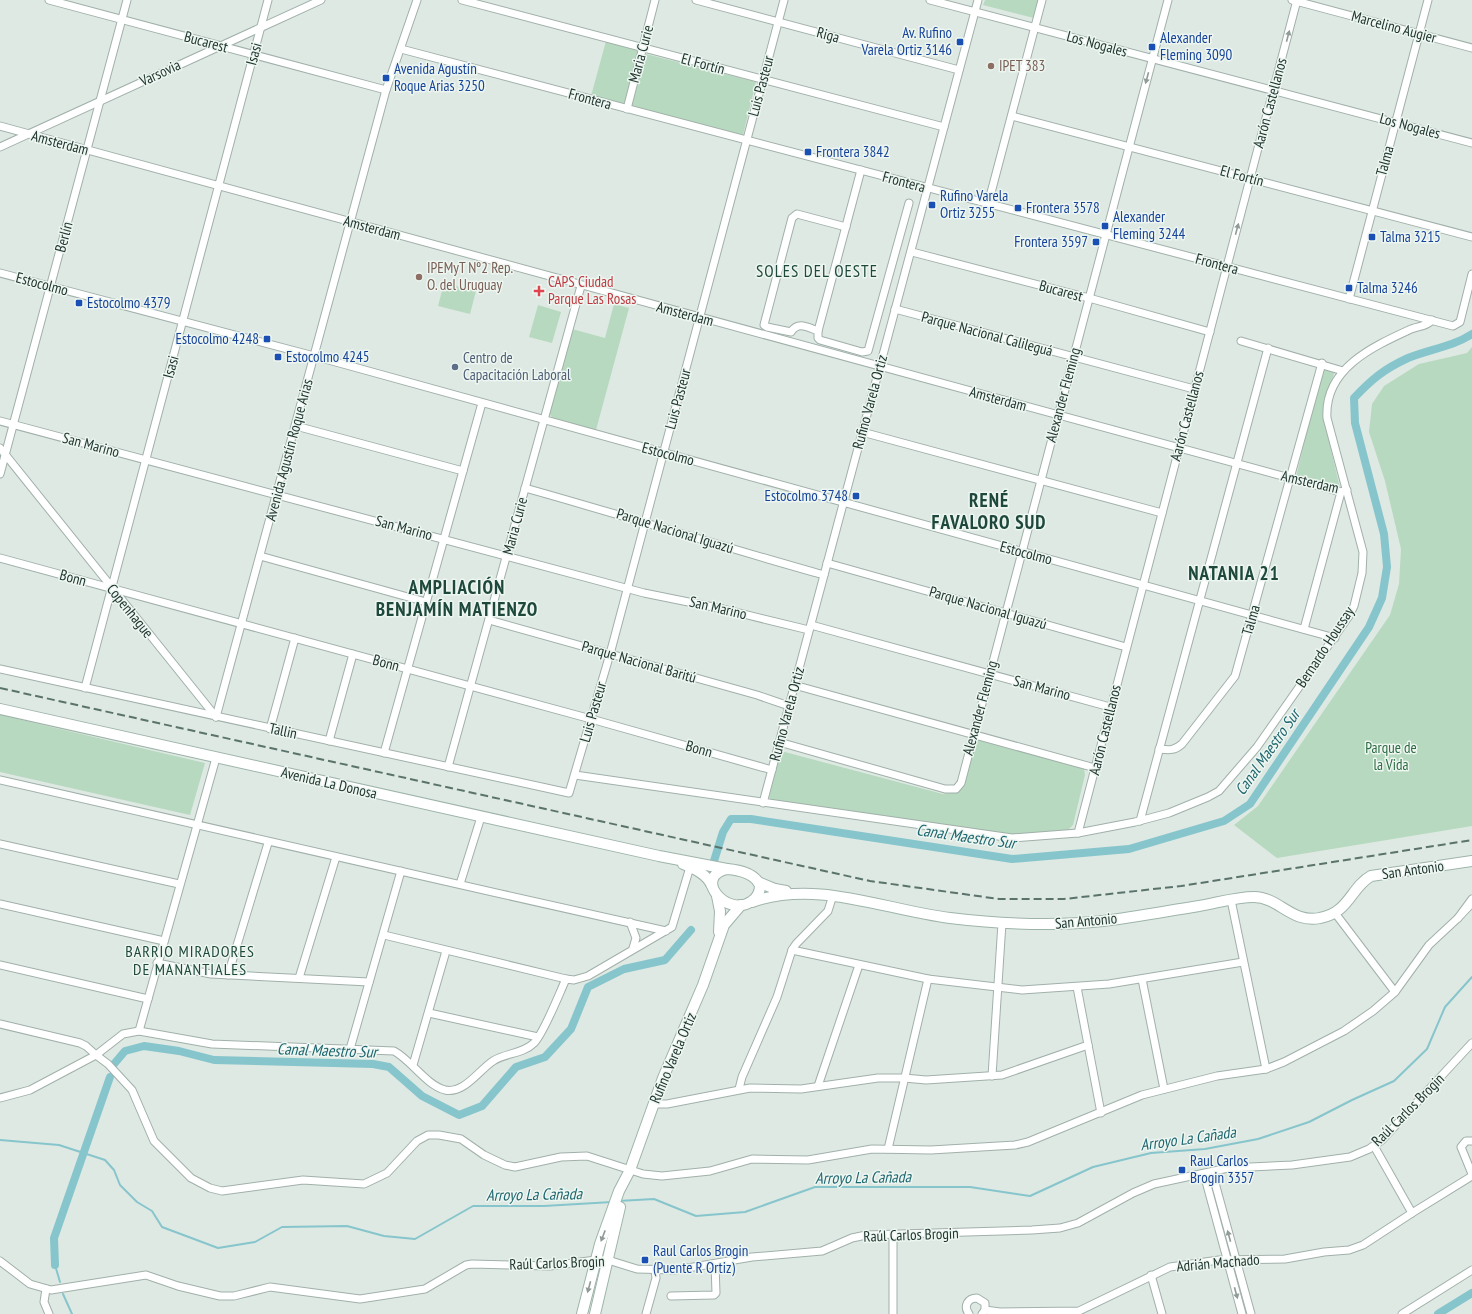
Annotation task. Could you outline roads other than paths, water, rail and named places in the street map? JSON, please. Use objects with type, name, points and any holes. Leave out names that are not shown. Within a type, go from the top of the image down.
[{"type":"main road","name":"Avenida La Donosa","points":[[0,709],[658,856],[727,869]]},
{"type":"main road","name":"Avenida La Donosa","points":[[658,856],[690,867],[703,874],[709,880],[715,891]]},
{"type":"main road","name":"San Antonio","points":[[758,882],[775,889],[833,896],[922,914],[1002,924],[1054,924],[1102,921],[1231,900],[1261,898],[1274,902],[1294,916],[1311,919],[1323,918],[1335,913],[1368,878],[1377,874],[1472,861]]},
{"type":"main road","name":"San Antonio","points":[[1359,888],[1382,880],[1472,868]]},
{"type":"main road","points":[[727,869],[747,873],[753,876],[758,882],[760,890],[757,897],[752,902],[740,905],[724,902],[715,891],[712,879],[716,873],[727,869]]},
{"type":"main road","name":"Rufino Varela Ortiz","points":[[715,891],[720,911],[718,940]]},
{"type":"main road","name":"San Antonio","points":[[752,902],[771,896],[798,892]]},
{"type":"main road","name":"Rufino Varela Ortiz","points":[[615,1214],[653,1104],[703,985],[718,940],[728,918],[740,905]]},
{"type":"main road","points":[[582,1314],[596,1260],[615,1214]]},
{"type":"main road","points":[[595,1314],[608,1260],[615,1214]]},
{"type":"street","name":"Bucarest","points":[[49,0],[386,90]]},
{"type":"street","name":"Berlín","points":[[0,474],[127,0]]},
{"type":"street","name":"Isasi","points":[[85,688],[268,0]]},
{"type":"street","name":"Varsovia","points":[[0,147],[321,0]]},
{"type":"street","name":"Avenida Agustín Roque Arias","points":[[216,717],[386,90],[417,0]]},
{"type":"street","name":"El Fortín","points":[[462,0],[944,128]]},
{"type":"street","name":"Maria Curie","points":[[626,108],[655,0]]},
{"type":"street","name":"Riga","points":[[696,0],[959,70]]},
{"type":"street","name":"Luis Pasteur","points":[[566,793],[569,793],[572,790],[610,654],[784,0]]},
{"type":"street","name":"Los Nogales","points":[[930,0],[1472,143]]},
{"type":"street","name":"Rufino Varela Ortiz","points":[[763,803],[895,309],[912,252],[978,0]]},
{"type":"street","points":[[988,204],[1042,0]]},
{"type":"street","name":"Alexander Fleming","points":[[779,742],[945,789],[956,789],[961,783],[1168,0]]},
{"type":"street","name":"Marcelino Augier","points":[[1296,0],[1472,48]]},
{"type":"street","name":"Aarón Castellanos","points":[[1078,833],[1296,0]]},
{"type":"street","name":"Talma","points":[[1349,299],[1428,0]]},
{"type":"street","name":"Frontera","points":[[401,49],[1454,326],[1460,322],[1472,274]]},
{"type":"street","name":"El Fortín","points":[[1012,116],[1472,237]]},
{"type":"street","name":"Amsterdam","points":[[0,126],[581,286],[1237,464],[1344,491]]},
{"type":"street","points":[[861,170],[818,331],[818,338],[820,340],[862,352],[868,351],[870,348],[909,203]]},
{"type":"street","points":[[818,331],[799,325],[794,327],[791,332],[788,332],[764,325],[794,215],[797,214],[846,227]]},
{"type":"street","name":"Bucarest","points":[[912,252],[1089,298],[1210,332]]},
{"type":"street","name":"Estocolmo","points":[[0,273],[314,356],[1335,638]]},
{"type":"street","name":"Maria Curie","points":[[448,767],[581,286]]},
{"type":"street","name":"Parque Nacional Calileguá","points":[[895,309],[1194,389]]},
{"type":"street","name":"Bernardo Houssay","points":[[575,775],[1012,838],[1078,833],[1140,821],[1169,813],[1208,797],[1219,791],[1257,746],[1335,638],[1354,606],[1363,561],[1359,532],[1344,491],[1326,411],[1331,389],[1343,370],[1354,359],[1410,329],[1429,324],[1432,320]]},
{"type":"street","points":[[1241,341],[1343,370]]},
{"type":"street","points":[[1140,821],[1268,348]]},
{"type":"street","name":"Talma","points":[[1159,749],[1176,749],[1182,744],[1232,682],[1322,364]]},
{"type":"street","points":[[384,753],[482,403]]},
{"type":"street","name":"San Marino","points":[[0,421],[627,588],[810,627],[1110,706]]},
{"type":"street","points":[[296,426],[462,471]]},
{"type":"street","points":[[862,432],[1162,513]]},
{"type":"street","name":"Copenhague","points":[[0,448],[216,717]]},
{"type":"street","name":"Parque Nacional Iguazú","points":[[525,488],[645,521],[710,543],[824,575]]},
{"type":"street","points":[[1304,629],[1344,491]]},
{"type":"street","points":[[260,556],[426,602]]},
{"type":"street","name":"Bonn","points":[[0,558],[591,718],[772,770]]},
{"type":"street","name":"Parque Nacional Iguazú","points":[[827,563],[1126,647]]},
{"type":"street","name":"Parque Nacional Baritú","points":[[489,620],[757,695],[789,706]]},
{"type":"street","points":[[270,729],[295,638]]},
{"type":"street","points":[[329,742],[353,654]]},
{"type":"street","name":"Tallin","points":[[0,669],[566,793]]},
{"type":"street","points":[[794,685],[974,733],[1095,768]]},
{"type":"street","points":[[139,1031],[179,884],[216,758]]},
{"type":"street","points":[[0,780],[268,843],[401,870],[666,931]]},
{"type":"street","points":[[460,884],[481,817]]},
{"type":"street","points":[[228,975],[268,843]]},
{"type":"street","points":[[0,844],[179,884]]},
{"type":"street","points":[[299,978],[336,857]]},
{"type":"street","points":[[384,935],[566,980],[581,979],[633,948],[666,931],[674,923],[690,867]]},
{"type":"street","points":[[350,1049],[384,935],[401,870]]},
{"type":"street","points":[[740,1089],[742,1077],[777,997],[792,950],[828,911],[833,896]]},
{"type":"street","points":[[1458,918],[1472,899]]},
{"type":"street","points":[[1231,900],[1266,1069]]},
{"type":"street","points":[[0,1024],[80,1043],[86,1046],[108,1064],[132,1090],[154,1141],[191,1178],[210,1188],[222,1191],[303,1180],[364,1184],[387,1173],[417,1141],[428,1135],[440,1135],[462,1139],[484,1155],[505,1165],[515,1167],[561,1157],[587,1156],[628,1173],[662,1176],[710,1171],[752,1159],[808,1160],[872,1149],[931,1150],[1016,1145],[1028,1142],[1101,1113],[1132,1098],[1217,1076],[1266,1069],[1284,1062],[1350,1028],[1373,1012],[1395,992],[1429,946],[1472,903]]},
{"type":"street","points":[[0,904],[164,941]]},
{"type":"street","points":[[1335,913],[1395,992]]},
{"type":"street","points":[[630,922],[636,938],[633,948]]},
{"type":"street","points":[[992,1076],[1002,924]]},
{"type":"street","points":[[792,950],[928,979],[1022,990],[1109,984],[1243,962]]},
{"type":"street","points":[[413,1065],[446,951]]},
{"type":"street","points":[[157,963],[201,973],[369,982]]},
{"type":"street","points":[[0,965],[148,999]]},
{"type":"street","points":[[818,1086],[859,965]]},
{"type":"street","points":[[888,1149],[928,979]]},
{"type":"street","points":[[1142,979],[1164,1089]]},
{"type":"street","points":[[0,1098],[30,1090],[96,1055],[123,1034],[139,1031],[212,1044],[394,1051],[413,1065],[437,1087],[454,1090],[460,1088],[492,1062],[530,1046],[538,1038],[566,980]]},
{"type":"street","points":[[1077,987],[1101,1113]]},
{"type":"street","points":[[429,1013],[538,1038]]},
{"type":"street","name":"Raúl Carlos Brogin","points":[[46,1289],[59,1289],[146,1275],[155,1276],[178,1286],[220,1296],[234,1296],[270,1287],[360,1299],[425,1288],[466,1265],[550,1266],[596,1260],[608,1260],[637,1269],[676,1270],[752,1257],[822,1251],[860,1236],[1032,1230],[1070,1226],[1143,1188],[1235,1167],[1292,1166],[1350,1157],[1374,1146],[1382,1140],[1472,1043]]},
{"type":"street","points":[[653,1104],[667,1104],[740,1089],[801,1089],[855,1080],[904,1078],[926,1080],[992,1076],[1011,1073],[1088,1045]]},
{"type":"street","points":[[1472,1141],[1466,1141],[1460,1147],[1472,1175]]},
{"type":"street","points":[[1374,1146],[1412,1213]]},
{"type":"street","points":[[1212,1172],[1251,1314]]},
{"type":"street","points":[[1204,1174],[1242,1314]]},
{"type":"street","name":"Adrián Machado","points":[[984,1312],[1079,1312],[1151,1275],[1179,1265],[1227,1259],[1285,1259],[1324,1252],[1349,1250],[1363,1245],[1472,1175]]},
{"type":"street","points":[[892,1235],[893,1314]]},
{"type":"street","points":[[0,1261],[30,1284],[46,1289],[44,1302],[49,1314]]},
{"type":"street","points":[[671,1296],[716,1294],[715,1264]]},
{"type":"street","points":[[646,1314],[656,1278],[655,1270]]},
{"type":"street","points":[[1402,1314],[1472,1270]]},
{"type":"street","points":[[1151,1275],[1162,1314]]},
{"type":"street","points":[[969,1314],[966,1306],[971,1299],[977,1298],[983,1301],[984,1312]]},
{"type":"waterway","name":"Canal Maestro Sur","points":[[714,861],[723,832],[731,819],[751,819],[1012,859],[1129,849],[1224,821],[1250,804],[1369,627],[1382,598],[1387,567],[1384,534],[1355,423],[1354,398],[1367,385],[1392,366],[1416,355],[1457,342],[1472,334]]},
{"type":"waterway","name":"Canal Maestro Sur","points":[[114,1064],[125,1051],[144,1046],[179,1051],[214,1060],[373,1064],[389,1067],[422,1096],[459,1115],[482,1106],[516,1067],[545,1057],[571,1029],[588,987],[624,969],[665,960],[691,930]]},
{"type":"waterway","name":"Arroyo La Cañada","points":[[618,1201],[654,1199],[696,1216],[745,1212],[815,1187],[970,1187],[1030,1196],[1093,1167],[1151,1153],[1205,1149],[1258,1139],[1309,1122],[1394,1081],[1427,1049],[1445,1007],[1472,977]]},
{"type":"waterway","name":"Canal Maestro Sur","points":[[55,1265],[54,1238],[110,1077]]},
{"type":"waterway","name":"Arroyo La Cañada","points":[[0,1140],[59,1145],[105,1160],[114,1170],[120,1185],[137,1202],[152,1211],[162,1227],[218,1248],[255,1242],[282,1227],[347,1226],[384,1236],[415,1239],[473,1206],[544,1206],[612,1202]]},
{"type":"waterway","name":"Canal Maestro Sur","points":[[55,1265],[60,1282]]},
{"type":"waterway","name":"Canal Maestro Sur","points":[[1438,1314],[1472,1293]]},
{"type":"waterway","name":"Canal Maestro Sur","points":[[63,1294],[72,1314]]},
{"type":"railway","points":[[0,688],[870,881],[999,899],[1064,899],[1181,886],[1472,840]]},
{"type":"place","name":"Av. Rufino Varela Ortiz 3146","points":[[960,42]]},
{"type":"place","name":"Alexander Fleming 3090","points":[[1152,47]]},
{"type":"place","name":"IPET 383","points":[[991,66]]},
{"type":"place","name":"Avenida Agustín Roque Arias 3250","points":[[386,78]]},
{"type":"place","name":"Frontera 3842","points":[[808,152]]},
{"type":"place","name":"Rufino Varela Ortiz 3255","points":[[932,205]]},
{"type":"place","name":"Frontera 3578","points":[[1018,208]]},
{"type":"place","name":"Alexander Fleming 3244","points":[[1105,226]]},
{"type":"place","name":"Talma 3215","points":[[1372,237]]},
{"type":"place","name":"Frontera 3597","points":[[1096,242]]},
{"type":"place","name":"IPEMyT Nº2 Rep. O. del Uruguay","points":[[419,277]]},
{"type":"place","name":"Talma 3246","points":[[1349,288]]},
{"type":"place","name":"CAPS Ciudad Parque Las Rosas","points":[[539,291]]},
{"type":"place","name":"Estocolmo 4379","points":[[79,303]]},
{"type":"place","name":"Estocolmo 4248","points":[[267,339]]},
{"type":"place","name":"Estocolmo 4245","points":[[278,357]]},
{"type":"place","name":"Centro de Capacitación Laboral","points":[[455,367]]},
{"type":"place","name":"Estocolmo 3748","points":[[856,496]]},
{"type":"place","name":"Raul Carlos Brogin 3357","points":[[1182,1170]]},
{"type":"place","name":"Raul Carlos Brogin (Puente R Ortiz)","points":[[645,1260]]},
{"type":"district","name":"SOLES DEL OESTE","points":[[817,271]]},
{"type":"district","name":"RENÉ FAVALORO SUD","points":[[989,511]]},
{"type":"district","name":"NATANIA 21","points":[[1234,573]]},
{"type":"district","name":"AMPLIACIÓN BENJAMÍN MATIENZO","points":[[457,598]]},
{"type":"district","name":"BARRIO MIRADORES DE MANANTIALES","points":[[190,960]]},
{"type":"park label","name":"Parque de la Vida","points":[[1391,756]]}]
